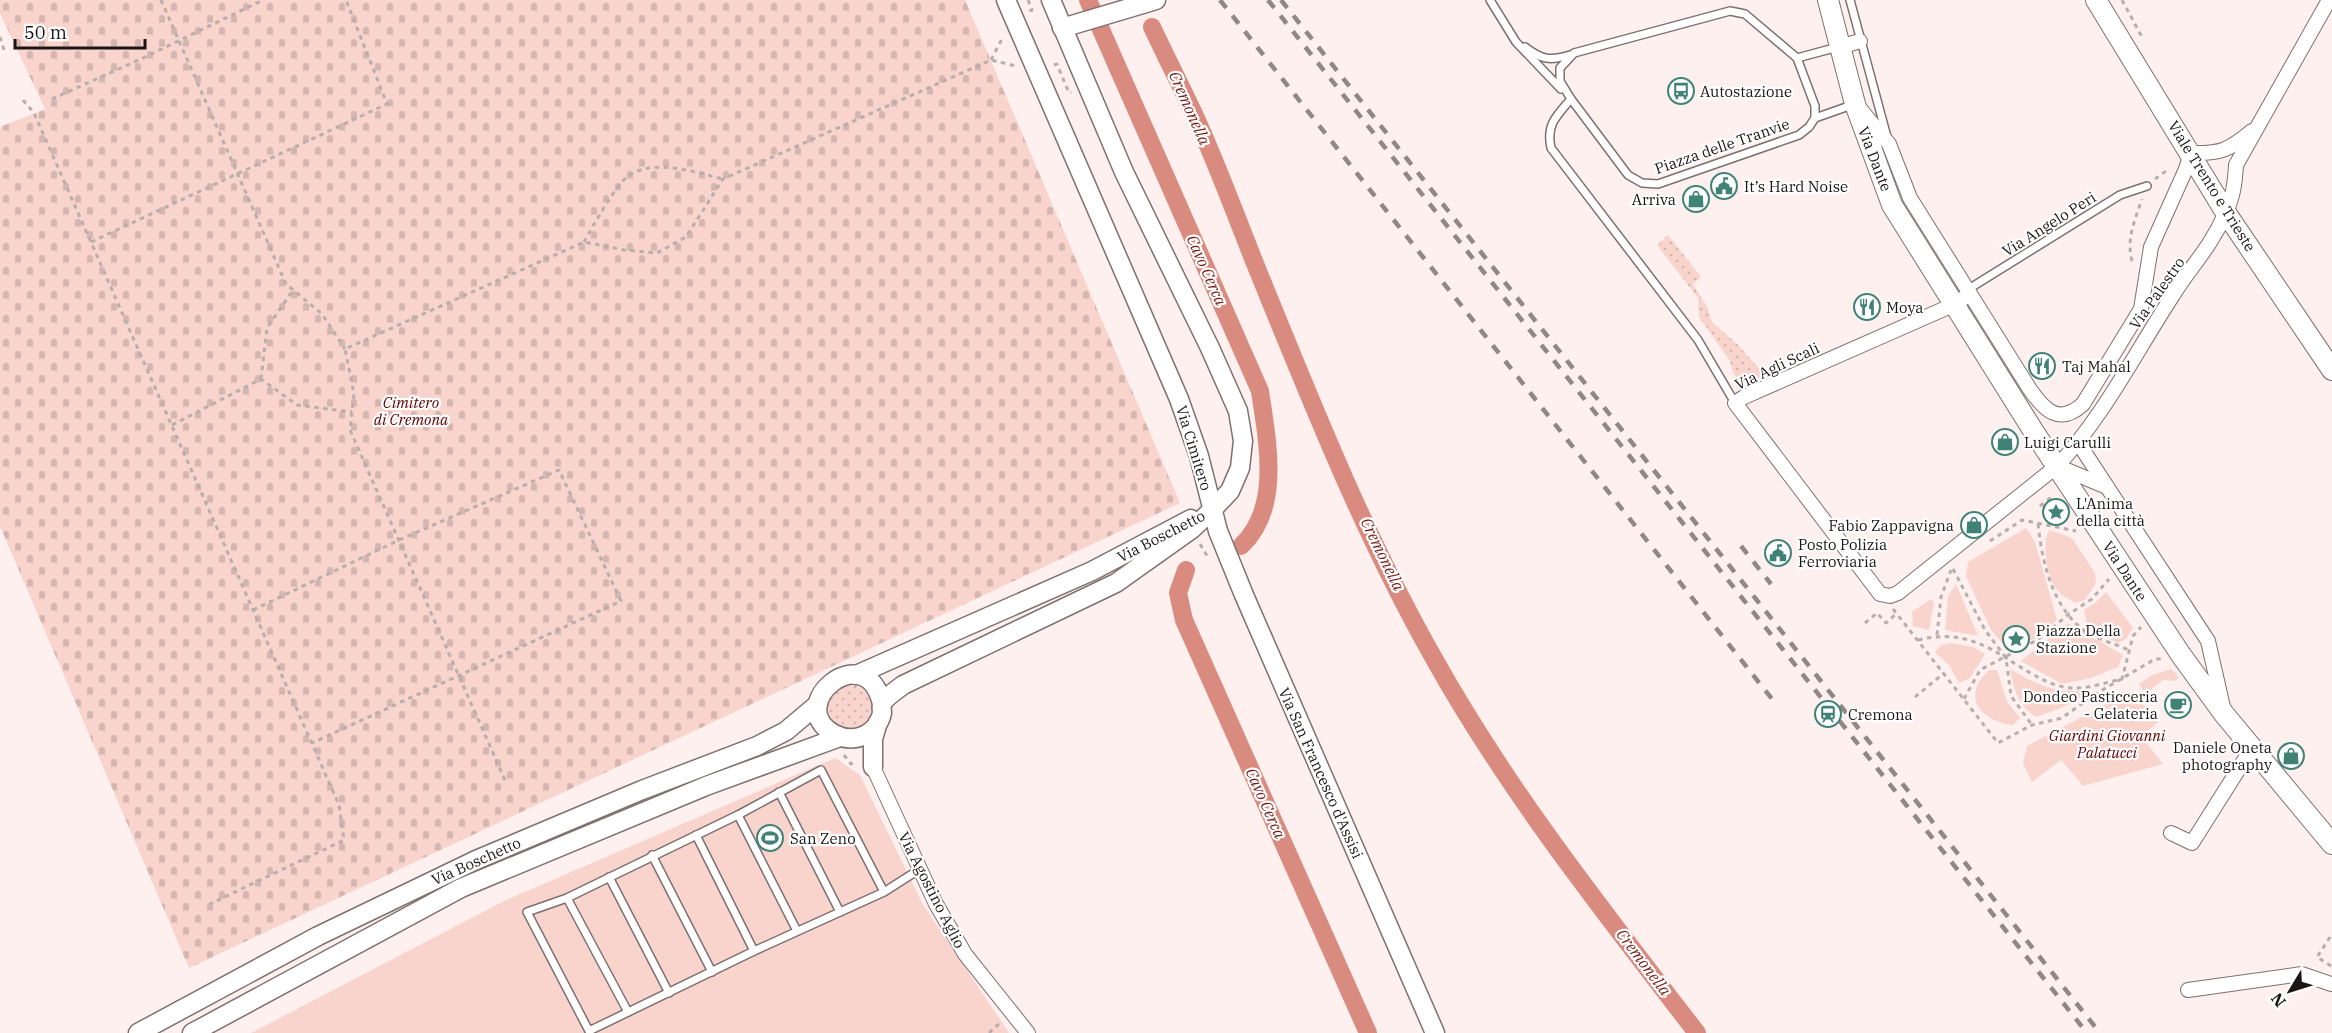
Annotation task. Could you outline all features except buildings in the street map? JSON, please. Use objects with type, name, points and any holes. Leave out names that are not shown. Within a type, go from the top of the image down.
[{"type":"main road","name":"Via Dante","points":[[1828,0],[1855,104],[1893,205],[1953,305],[2181,656],[2224,714],[2332,844]]},
{"type":"main road","name":"Viale Trento e Trieste","points":[[2096,0],[2226,213],[2332,370]]},
{"type":"street","name":"Via Cimitero","points":[[1006,0],[1179,399],[1199,456],[1212,510]]},
{"type":"street","name":"Via Cimitero","points":[[1051,0],[1124,172],[1210,348],[1238,411],[1243,441],[1240,468],[1230,490],[1212,510]]},
{"type":"street","points":[[1062,28],[1156,0]]},
{"type":"street","name":"Via Palestro","points":[[2057,466],[2079,444],[2175,291],[2203,255],[2226,213],[2235,186],[2236,165],[2328,8]]},
{"type":"street","points":[[1840,47],[1860,41]]},
{"type":"street","name":"Via Dante","points":[[1855,104],[1889,144],[1911,198],[2042,408],[2061,415]]},
{"type":"street","name":"Via Palestro","points":[[2061,415],[2073,413],[2083,404],[2141,309],[2151,247],[2191,153],[2212,154],[2225,150],[2258,126]]},
{"type":"street","points":[[1953,305],[1969,292]]},
{"type":"street","name":"Via Agli Scali","points":[[1880,594],[1735,404],[1744,397],[1953,305]]},
{"type":"street","name":"Via Dante","points":[[2079,444],[2208,641],[2224,714]]},
{"type":"street","points":[[1880,594],[1890,596],[1898,593],[2057,466],[2108,487]]},
{"type":"street","name":"Via Boschetto","points":[[192,1033],[461,888],[706,786],[845,738],[867,735],[880,713],[903,685],[1116,583],[1212,510]]},
{"type":"street","name":"Via Boschetto","points":[[138,1033],[318,936],[476,860],[642,790],[758,746],[786,731],[818,704],[821,693],[835,678],[856,675],[1092,571],[1169,529],[1212,510]]},
{"type":"street","name":"Via San Francesco d'Assisi","points":[[1212,510],[1218,531],[1255,620],[1435,1033]]},
{"type":"street","points":[[856,675],[866,679],[880,694],[880,713]]},
{"type":"street","points":[[818,704],[823,724],[831,732],[845,738]]},
{"type":"street","name":"Via Agostino Aglio","points":[[873,767],[873,739],[880,713]]},
{"type":"street","name":"Via Agostino Aglio","points":[[845,738],[861,747],[873,767],[920,869],[965,954],[1028,1033]]},
{"type":"street","points":[[2171,833],[2192,843],[2252,748]]},
{"type":"street","points":[[2188,990],[2302,974],[2332,984]]},
{"type":"lane","name":"Piazza delle Tranvie","points":[[1490,0],[1516,42],[1571,99]]},
{"type":"lane","name":"Via Dante","points":[[1850,0],[1889,144]]},
{"type":"lane","points":[[1500,18],[1521,43],[1536,54],[1554,60],[1730,11],[1745,14],[1797,58],[1815,106],[1815,118],[1855,104]]},
{"type":"lane","points":[[1797,58],[1840,47]]},
{"type":"lane","name":"Piazza delle Tranvie","points":[[1574,53],[1563,62],[1559,74],[1560,81],[1628,175],[1642,183],[1658,184],[1799,135],[1809,128],[1815,118]]},
{"type":"lane","points":[[1571,99],[1558,115],[1548,134],[1551,148],[1698,340],[1735,404]]},
{"type":"lane","name":"Via Angelo Peri","points":[[1969,292],[2120,195],[2146,186]]},
{"type":"lane","points":[[884,892],[822,770],[738,815],[567,898],[527,912],[588,1031],[754,951],[884,892],[920,869]]},
{"type":"lane","points":[[779,792],[840,912]]},
{"type":"lane","points":[[738,815],[797,931]]},
{"type":"lane","points":[[696,835],[754,951]]},
{"type":"lane","points":[[652,855],[712,972]]},
{"type":"lane","points":[[609,876],[669,993]]},
{"type":"lane","points":[[567,898],[628,1012]]},
{"type":"path","points":[[161,0],[286,284],[322,314],[345,349],[354,394],[350,430],[505,780]]},
{"type":"path","points":[[52,99],[263,0]]},
{"type":"path","points":[[91,242],[387,104],[346,0]]},
{"type":"path","points":[[1028,0],[1032,10]]},
{"type":"path","points":[[0,37],[4,50]]},
{"type":"path","points":[[345,349],[585,242],[624,250],[657,253],[686,237],[723,179],[991,60]]},
{"type":"path","points":[[23,100],[34,113],[339,805],[344,840],[210,904]]},
{"type":"path","points":[[585,242],[606,204],[628,176],[657,166],[723,179]]},
{"type":"path","points":[[2132,271],[2129,239],[2146,186]]},
{"type":"path","points":[[261,379],[267,328],[293,290]]},
{"type":"path","points":[[172,425],[261,379]]},
{"type":"path","points":[[261,379],[297,405],[352,412]]},
{"type":"path","points":[[253,610],[399,540],[559,470],[621,602],[312,743]]},
{"type":"path","points":[[1986,544],[2022,520],[2076,531]]},
{"type":"path","points":[[2038,524],[2042,559],[2058,600],[2082,630],[2129,650]]},
{"type":"path","points":[[1175,540],[1179,547],[1187,543],[1198,542],[1209,559]]},
{"type":"path","points":[[1937,635],[1941,597],[1953,567],[1985,630],[2006,658],[2012,696],[2032,725]]},
{"type":"path","points":[[1964,699],[1980,670],[2039,639],[2069,614],[2092,599],[2109,578]]},
{"type":"path","points":[[1880,594],[1998,743],[2032,725],[2062,718],[2094,695],[2155,659],[2164,659]]},
{"type":"path","points":[[1864,623],[1877,613],[1886,623],[1896,614]]},
{"type":"path","points":[[2122,679],[2133,636],[2141,627]]},
{"type":"path","points":[[1918,640],[1937,635],[1961,637],[2006,658],[2041,680],[2073,688],[2122,679]]},
{"type":"path","points":[[1915,697],[1944,673]]},
{"type":"path","points":[[2332,934],[2317,957],[2332,968]]},
{"type":"green space","name":"Cimitero di Cremona","points":[[0,0],[965,0],[1180,503],[189,968],[0,526],[0,127],[45,109],[0,13]]},
{"type":"green space","points":[[1668,235],[1701,277],[1693,284],[1708,309],[1712,322],[1737,344],[1765,375],[1749,383],[1739,381],[1730,361],[1699,317],[1698,298],[1657,245]]},
{"type":"green space","points":[[2026,528],[2035,542],[2057,620],[2034,639],[2006,647],[1991,630],[1966,576],[1968,562]]},
{"type":"green space","points":[[2049,530],[2072,538],[2095,573],[2096,583],[2085,600],[2076,603],[2060,593],[2051,580],[2046,553]]},
{"type":"green space","points":[[1956,584],[1978,636],[1945,630],[1948,596]]},
{"type":"green space","points":[[2106,592],[2133,628],[2125,640],[2117,643],[2087,625],[2084,610]]},
{"type":"green space","points":[[1931,599],[1934,603],[1929,630],[1913,626],[1912,612]]},
{"type":"green space","name":"Giardini Giovanni Palatucci","points":[[2068,623],[2123,655],[2118,667],[2091,678],[2062,684],[2021,661]]},
{"type":"green space","points":[[1950,643],[1973,647],[1985,654],[1970,678],[1959,683],[1949,665],[1935,652],[1941,645]]},
{"type":"green space","name":"Giardini Giovanni Palatucci","points":[[2010,669],[2047,687],[2078,691],[2084,694],[2066,706],[2036,717],[2025,707],[2018,696]]},
{"type":"green space","name":"Giardini Giovanni Palatucci","points":[[2171,669],[2179,677],[2176,681],[2163,680],[2149,691],[2143,690],[2139,684],[2152,675]]},
{"type":"green space","name":"Giardini Giovanni Palatucci","points":[[1989,670],[1997,670],[2007,702],[2020,718],[2013,725],[1992,719],[1978,706],[1975,698],[1976,689]]},
{"type":"green space","points":[[850,685],[866,691],[872,707],[866,723],[850,729],[834,723],[828,707],[834,691]]},
{"type":"green space","name":"Giardini Giovanni Palatucci","points":[[2124,695],[2145,706],[2158,722],[2141,736],[2163,764],[2083,786],[2061,760],[2032,782],[2023,763],[2027,746]]},
{"type":"green space","name":"San Zeno","points":[[835,758],[860,775],[922,903],[1009,1033],[251,1033],[504,901]]},
{"type":"waterway","name":"Cavo Cerca","points":[[1088,0],[1260,391],[1268,452],[1267,493],[1262,513],[1254,530],[1241,546]]},
{"type":"waterway","name":"Cremonella","points":[[1152,27],[1212,154],[1339,466],[1407,609],[1461,705],[1524,802],[1697,1033]]},
{"type":"waterway","name":"Cavo Cerca","points":[[1186,570],[1178,593],[1184,620],[1368,1033]]},
{"type":"railway","points":[[1220,0],[1772,699]]},
{"type":"railway","points":[[1268,0],[2087,1033]]},
{"type":"railway","points":[[1281,0],[2100,1033]]},
{"type":"railway","points":[[1741,546],[1771,584]]},
{"type":"place","name":"Autostazione","points":[[1681,91]]},
{"type":"place","name":"It’s Hard Noise","points":[[1724,186]]},
{"type":"place","name":"Arriva","points":[[1696,199]]},
{"type":"place","name":"Moya","points":[[1867,307]]},
{"type":"place","name":"Taj Mahal","points":[[2042,366]]},
{"type":"place","name":"Luigi Carulli","points":[[2005,442]]},
{"type":"place","name":"L'Anima della città","points":[[2056,512]]},
{"type":"place","name":"Fabio Zappavigna","points":[[1974,525]]},
{"type":"place","name":"Posto Polizia Ferroviaria","points":[[1778,553]]},
{"type":"place","name":"Piazza Della Stazione","points":[[2016,639]]},
{"type":"place","name":"Dondeo Pasticceria - Gelateria","points":[[2178,705]]},
{"type":"place","name":"Cremona","points":[[1828,714]]},
{"type":"place","name":"Daniele Oneta photography","points":[[2291,756]]},
{"type":"place","name":"San Zeno","points":[[770,838]]}]
